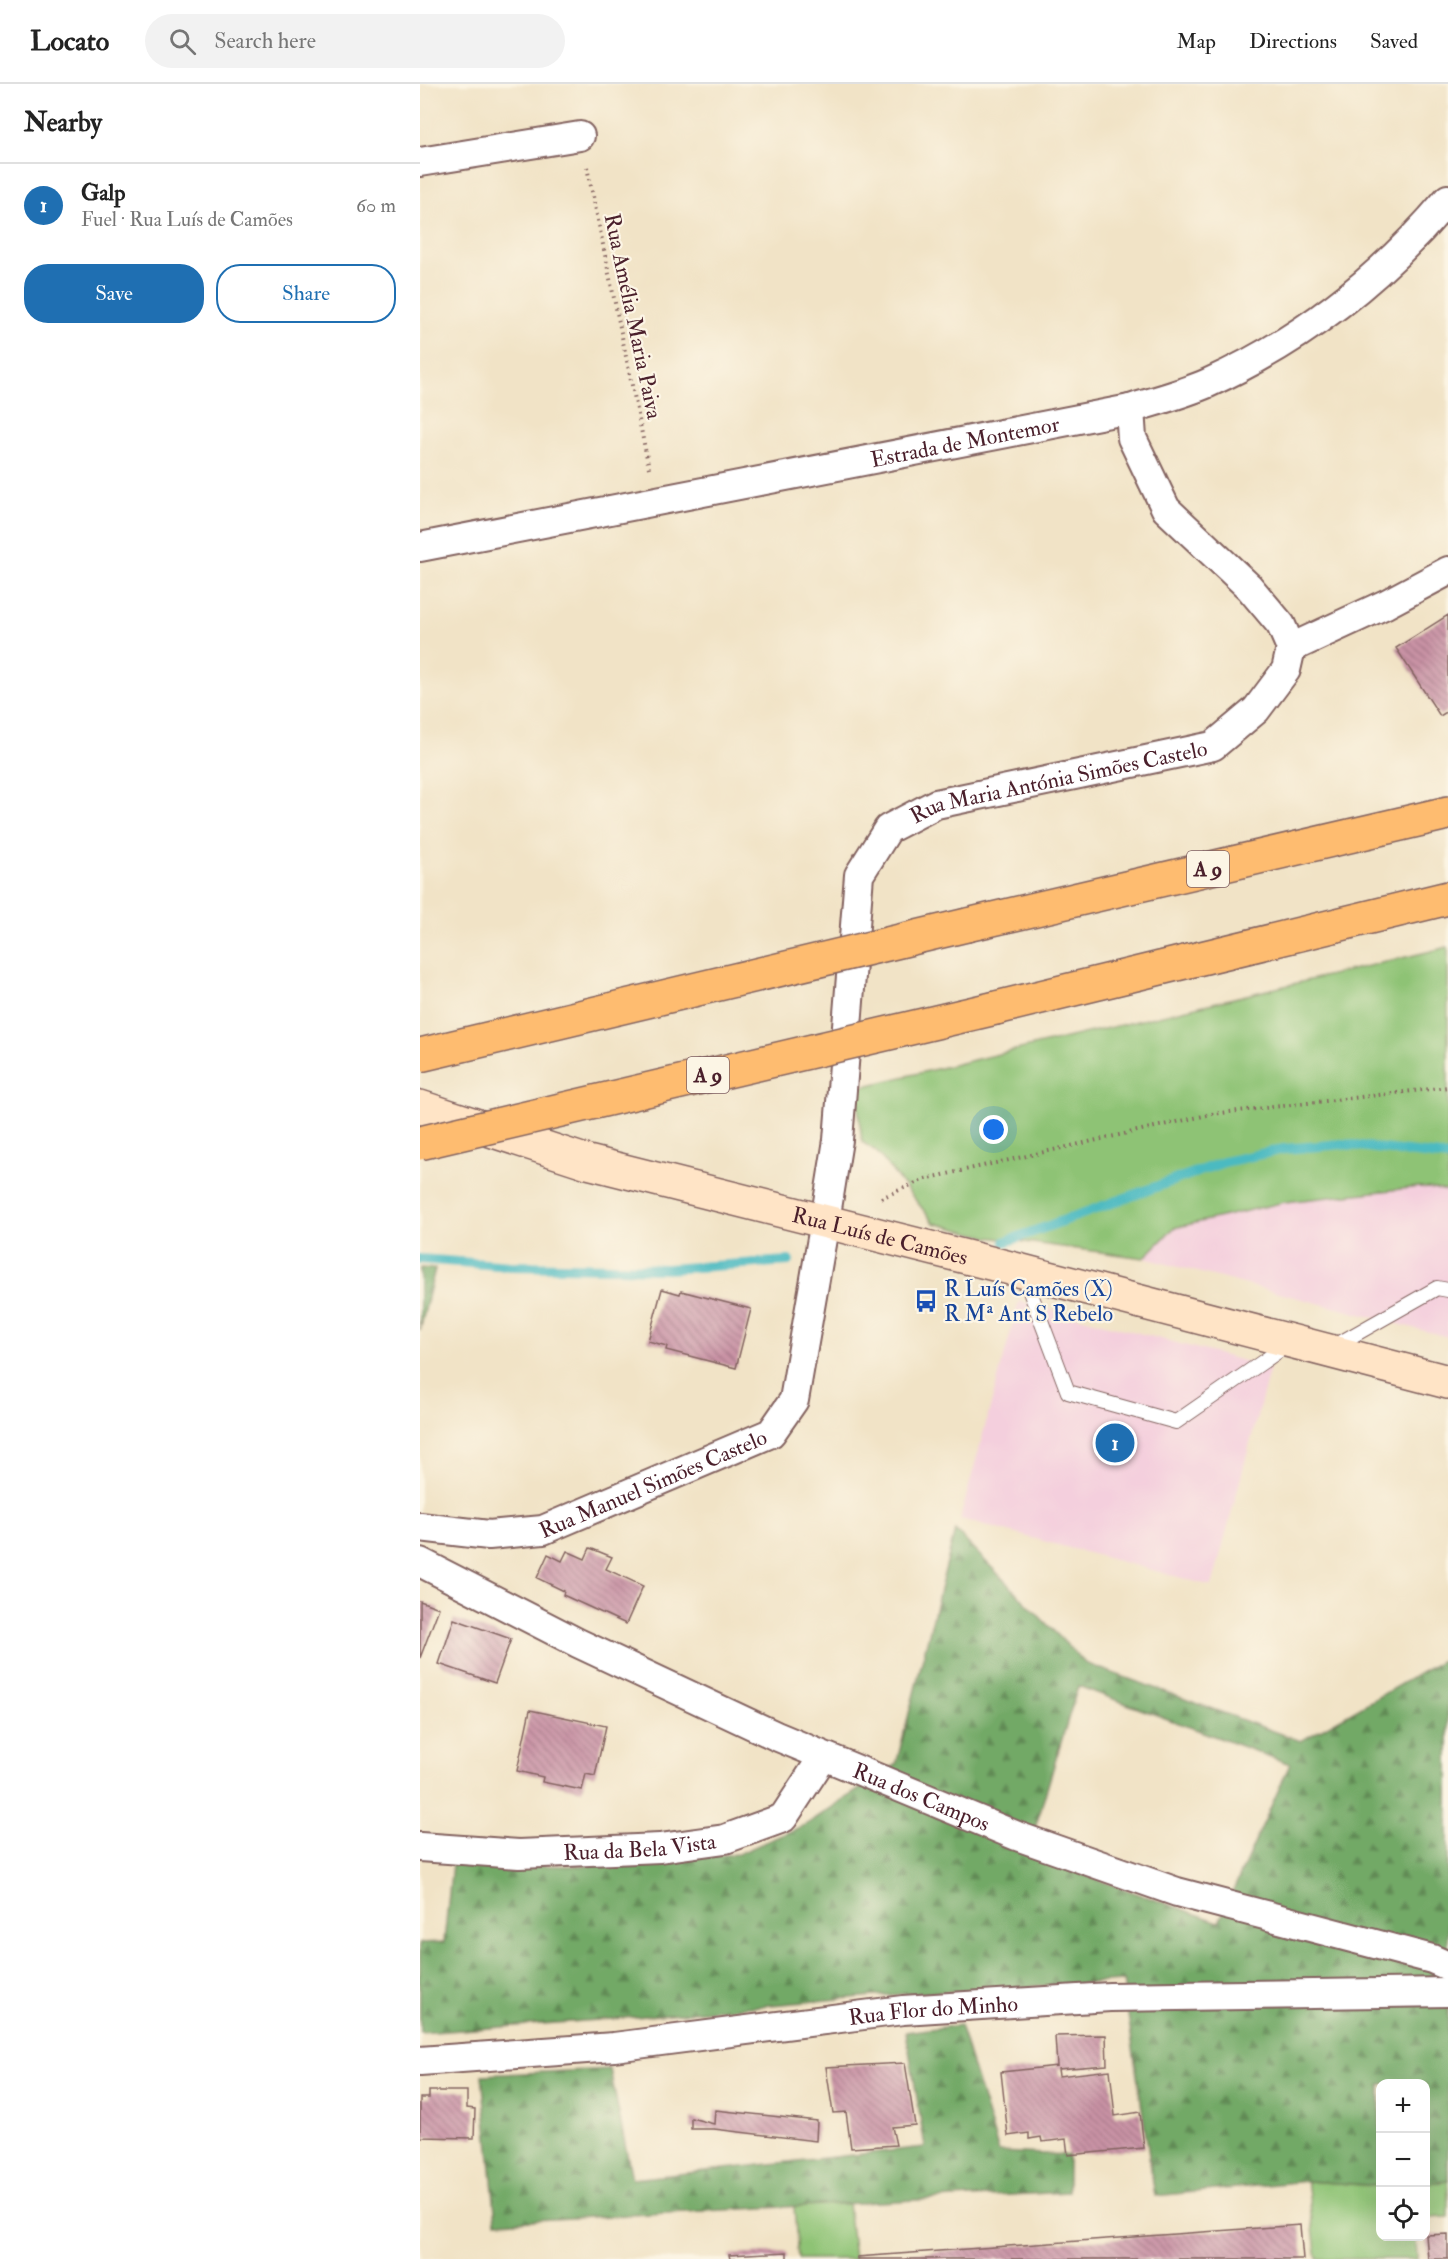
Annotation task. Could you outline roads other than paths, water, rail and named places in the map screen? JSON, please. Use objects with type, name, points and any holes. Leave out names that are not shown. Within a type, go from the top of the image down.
[{"type":"highway","name":"A 9","points":[[420,1055],[1448,813]]},
{"type":"highway","name":"A 9","points":[[420,1143],[996,1008],[1448,898]]},
{"type":"main road","name":"Rua Luís de Camões","points":[[420,1107],[588,1162],[1022,1271],[1448,1382]]},
{"type":"street","points":[[420,162],[580,136]]},
{"type":"street","name":"Estrada de Montemor","points":[[420,547],[1130,409],[1205,384],[1292,338],[1331,311],[1385,268],[1448,199]]},
{"type":"street","points":[[1130,409],[1132,438],[1166,509],[1248,587],[1281,625],[1291,648],[1386,604],[1448,571]]},
{"type":"street","name":"Rua Maria Antónia Simões Castelo","points":[[825,1221],[837,1140],[859,875],[888,829],[936,804],[1213,746],[1256,710],[1286,670],[1291,648]]},
{"type":"street","name":"Rua Manuel Simões Castelo","points":[[420,1527],[489,1535],[543,1530],[771,1433],[794,1400],[825,1221]]},
{"type":"street","name":"Rua dos Campos","points":[[420,1562],[578,1643],[823,1756],[1017,1836],[1177,1892],[1432,1959],[1448,1966]]},
{"type":"street","name":"Rua da Bela Vista","points":[[420,1847],[519,1854],[660,1848],[725,1839],[783,1818],[823,1756]]},
{"type":"street","name":"Rua Flor do Minho","points":[[420,2061],[614,2047],[903,2010],[1110,1997],[1448,1992]]},
{"type":"lane","points":[[1022,1271],[1068,1392],[1176,1422],[1292,1342]]},
{"type":"lane","points":[[1326,1350],[1437,1288],[1448,1290]]},
{"type":"waterway","points":[[1005,1242],[1224,1162],[1284,1149],[1343,1144],[1448,1157]]},
{"type":"waterway","points":[[420,1259],[511,1266],[667,1269],[789,1261]]},
{"type":"place","name":"R Luís Camões (X) R Mª Ant S Rebelo","points":[[926,1301]]},
{"type":"place","name":"Galp","points":[[1115,1443]]}]
